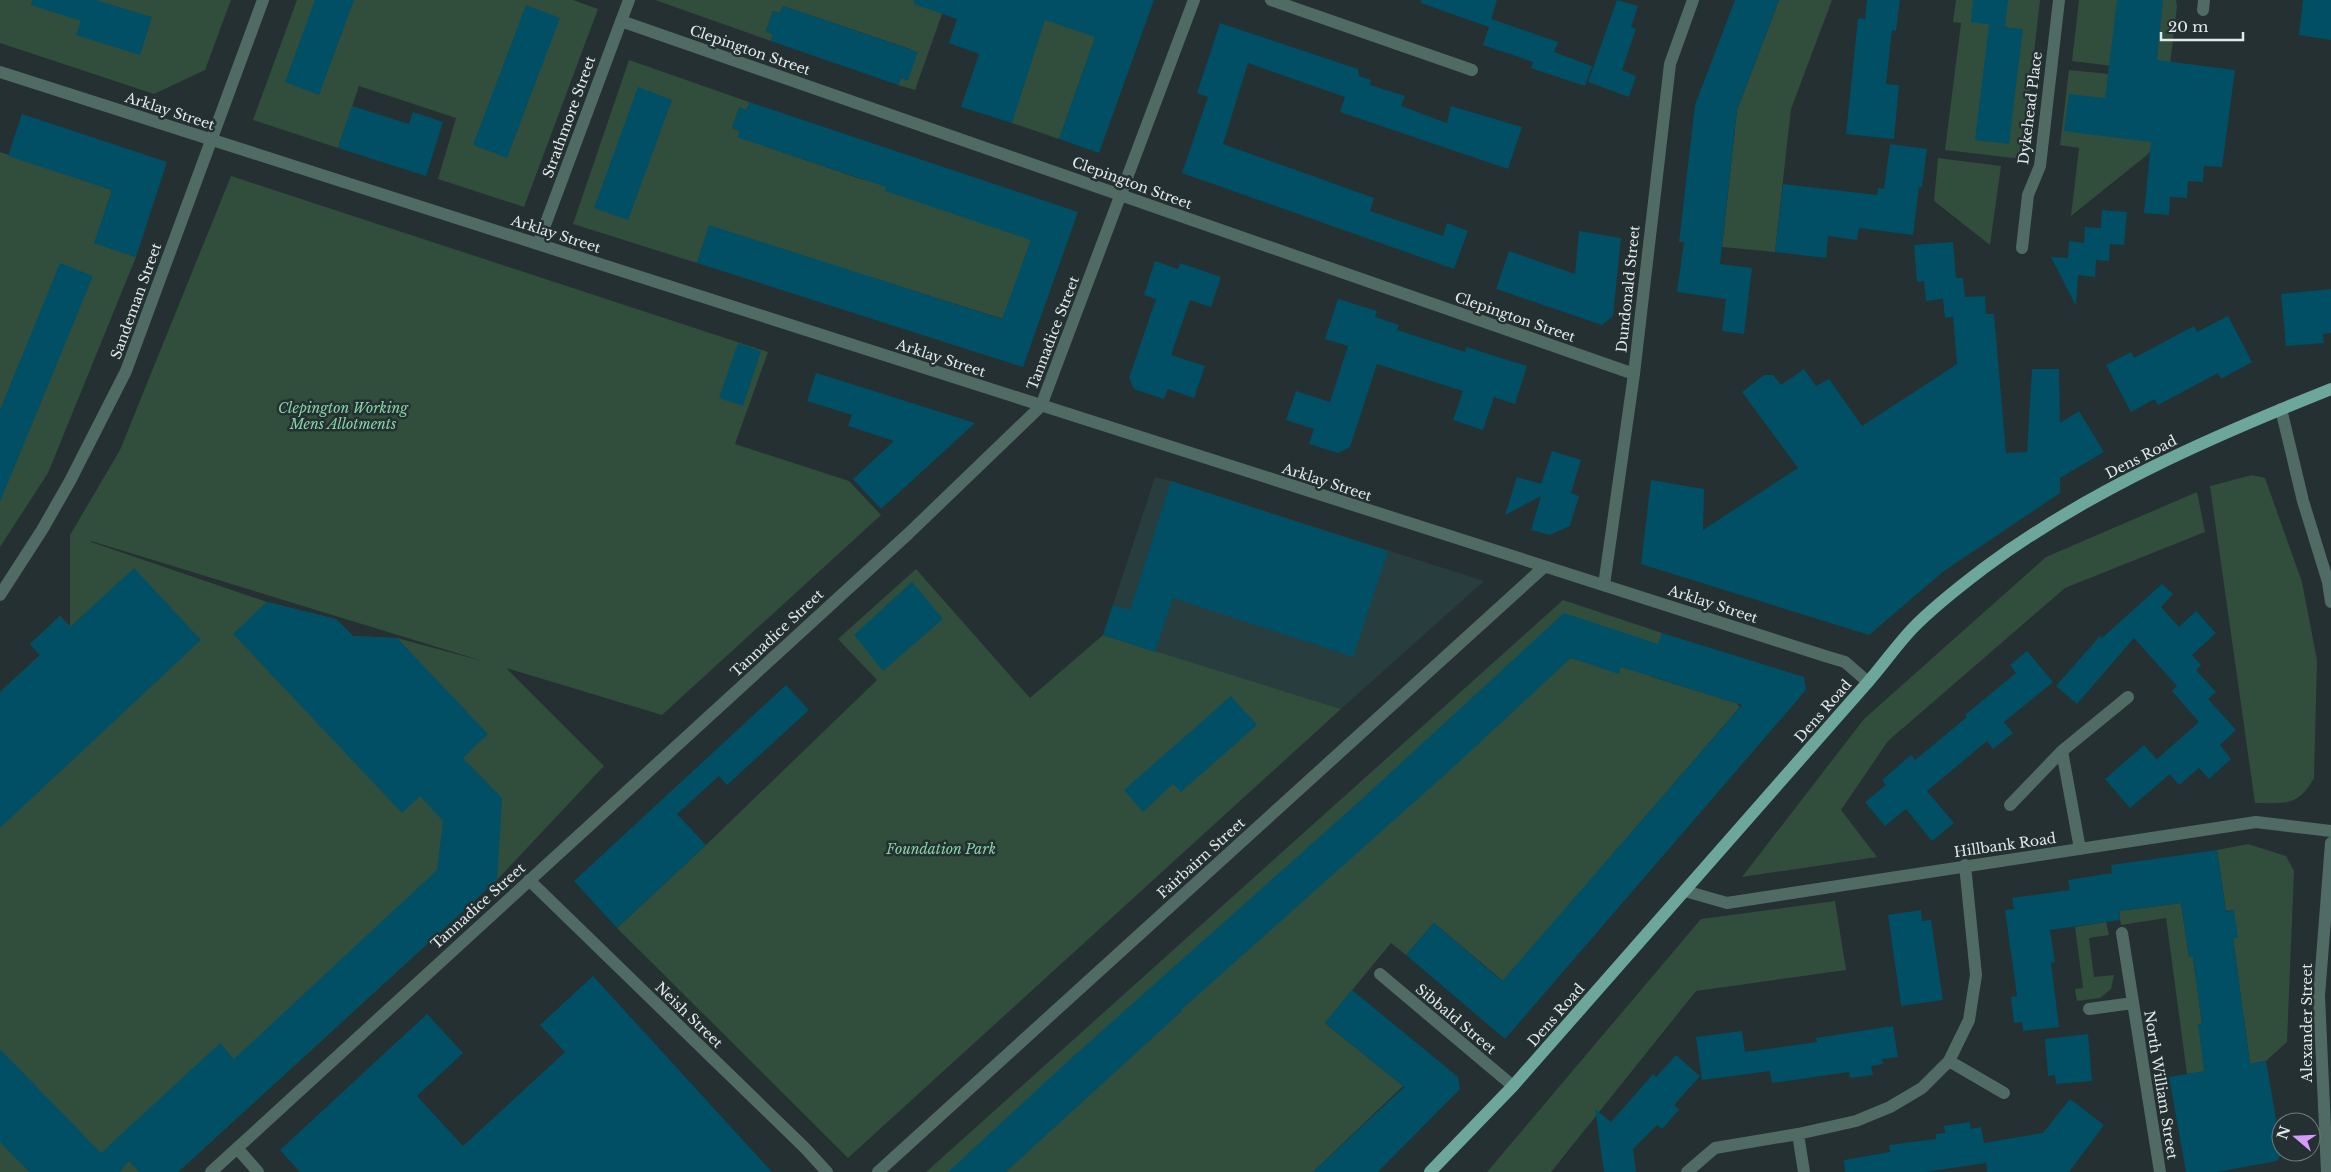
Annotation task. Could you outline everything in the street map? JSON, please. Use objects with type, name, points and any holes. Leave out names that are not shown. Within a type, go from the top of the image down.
[{"type":"main road","name":"Dens Road","points":[[1430,1172],[1513,1086],[1868,682],[1912,629],[1961,585],[2014,546],[2066,514],[2136,476],[2187,450],[2331,389]]},
{"type":"street","name":"Sandeman Street","points":[[0,595],[42,530],[70,481],[126,371],[263,0]]},
{"type":"street","name":"Strathmore Street","points":[[538,244],[629,0]]},
{"type":"street","name":"Tannadice Street","points":[[211,1172],[908,534],[1041,406],[1194,0]]},
{"type":"street","points":[[1271,0],[1472,70]]},
{"type":"street","name":"Dundonald Street","points":[[1604,585],[1634,374],[1670,64],[1693,0]]},
{"type":"street","name":"Dykehead Place","points":[[2022,248],[2028,195],[2040,166],[2059,0]]},
{"type":"street","name":"Clepington Street","points":[[621,21],[1122,195],[1290,256],[1634,374]]},
{"type":"street","name":"Arklay Street","points":[[0,72],[1845,662],[1868,682]]},
{"type":"street","points":[[2281,409],[2303,501],[2328,582],[2331,602]]},
{"type":"street","name":"Fairbairn Street","points":[[878,1172],[1544,567]]},
{"type":"street","points":[[2010,805],[2062,752],[2128,697]]},
{"type":"street","points":[[2062,752],[2080,849]]},
{"type":"street","name":"Hillbank Road","points":[[1685,891],[1727,903],[1964,865],[2256,822],[2331,831]]},
{"type":"street","name":"Alexander Street","points":[[2326,1172],[2319,996],[2331,843]]},
{"type":"street","points":[[1687,1172],[1715,1148],[1798,1134],[1856,1121],[1890,1108],[1922,1088],[1949,1060],[1969,1020],[1976,975],[1964,865]]},
{"type":"street","name":"Neish Street","points":[[529,880],[805,1148],[827,1172]]},
{"type":"street","name":"North William Street","points":[[2122,933],[2160,1172]]},
{"type":"street","name":"Sibbald Street","points":[[1380,974],[1513,1086]]},
{"type":"street","name":"North William Street","points":[[2089,1009],[2133,1003]]},
{"type":"street","points":[[1949,1060],[2004,1093]]},
{"type":"street","points":[[1798,1134],[1804,1172]]},
{"type":"street","points":[[237,1148],[258,1172]]},
{"type":"shaded area","points":[[1155,477],[1484,581],[1341,709],[1155,652],[1103,635]]},
{"type":"green space","points":[[0,0],[231,0],[205,70],[154,94],[0,43]]},
{"type":"green space","points":[[297,0],[573,0],[598,9],[524,207],[438,179],[456,118],[359,86],[338,148],[253,120]]},
{"type":"green space","points":[[655,0],[949,0],[942,14],[915,90],[898,85],[901,78],[908,80],[910,49],[783,6],[780,13],[773,11],[766,31],[773,34],[771,41]]},
{"type":"green space","points":[[964,0],[1099,27],[1059,139],[1012,123]]},
{"type":"green space","points":[[1779,0],[1832,0],[1791,109],[1775,252],[1722,247],[1737,110]]},
{"type":"green space","points":[[1956,0],[2040,0],[2022,159],[1945,150],[1961,23],[1953,22]]},
{"type":"green space","points":[[2079,0],[2176,0],[2177,6],[2169,73],[2072,61]]},
{"type":"green space","points":[[629,60],[749,102],[747,110],[739,108],[732,128],[740,131],[738,137],[864,180],[867,173],[1031,240],[1003,319],[709,226],[697,263],[573,224]]},
{"type":"green space","points":[[2069,70],[2160,79],[2161,140],[2147,155],[2071,216],[2079,148],[2060,145]]},
{"type":"green space","points":[[0,152],[112,190],[95,243],[136,257],[48,473],[0,547]]},
{"type":"green space","points":[[1938,158],[2001,166],[1990,245],[1934,201]]},
{"type":"green space","name":"Clepington Working Mens Allotments","points":[[231,176],[768,352],[735,444],[849,481],[881,515],[662,715],[506,668],[604,766],[497,880],[178,1172],[0,1172],[0,692],[40,655],[30,644],[60,616],[70,626],[70,535],[120,450]],"holes":[[[91,541],[486,662],[397,638],[353,636],[336,619],[267,602]]]},
{"type":"green space","points":[[2252,475],[2265,478],[2302,582],[2317,660],[2314,778],[2296,799],[2283,803],[2255,803],[2210,486]]},
{"type":"green space","points":[[2197,492],[2205,532],[2065,588],[1888,741],[1841,810],[1877,857],[1742,877],[1864,719],[2046,557]]},
{"type":"green space","name":"Foundation Park","points":[[916,569],[1030,698],[1103,635],[1341,709],[848,1158],[617,928],[877,680],[838,639]]},
{"type":"green space","points":[[1563,600],[1662,633],[1649,676],[1736,703],[1740,707],[1503,981],[1434,923],[1406,955],[1391,943],[1325,1023],[1403,1086],[1313,1172],[926,1172]]},
{"type":"green space","points":[[2248,844],[2286,856],[2294,871],[2287,1042],[2266,1061],[2250,1064],[2233,938],[2237,938],[2233,910],[2226,911],[2217,850]]},
{"type":"green space","points":[[1835,901],[1846,970],[1696,991],[1551,1172],[1487,1172],[1701,919]]},
{"type":"green space","points":[[2181,903],[2189,957],[2193,957],[2202,1024],[2198,1025],[2209,1071],[2187,1074],[2166,918],[2121,925],[2119,911]]},
{"type":"green space","points":[[2106,922],[2109,935],[2089,938],[2094,977],[2114,975],[2111,989],[2100,998],[2077,1001],[2075,989],[2083,988],[2075,927]]},
{"type":"building","points":[[32,0],[96,0],[152,17],[140,55],[76,35],[81,21],[31,5]]},
{"type":"building","points":[[315,0],[354,0],[319,95],[285,82]]},
{"type":"building","points":[[914,0],[1154,0],[1099,153],[1059,139],[1095,37],[1045,20],[1012,123],[961,107],[979,54],[949,43],[957,19],[914,4]]},
{"type":"building","points":[[1421,0],[1497,0],[1491,19],[1558,42],[1554,52],[1592,66],[1585,86],[1531,68],[1533,62],[1483,45],[1489,27],[1421,3]]},
{"type":"building","points":[[1617,0],[1638,6],[1631,27],[1636,29],[1622,70],[1636,76],[1629,97],[1588,82]]},
{"type":"building","points":[[1735,0],[1779,0],[1737,110],[1720,264],[1752,268],[1744,334],[1722,331],[1726,299],[1677,292],[1684,242],[1679,242],[1695,105]]},
{"type":"building","points":[[1867,0],[1900,0],[1896,31],[1892,30],[1886,84],[1899,85],[1894,139],[1846,134],[1858,18],[1865,19]]},
{"type":"building","points":[[1973,0],[2008,0],[2005,27],[2023,29],[2009,144],[1975,140],[1989,25],[1993,25],[1971,22]]},
{"type":"building","points":[[2117,0],[2163,0],[2157,60],[2235,70],[2222,167],[2204,166],[2203,182],[2188,181],[2187,198],[2170,197],[2169,215],[2144,213],[2151,142],[2064,131],[2069,94],[2105,98]]},
{"type":"building","points":[[2303,0],[2331,0],[2331,40],[2299,35]]},
{"type":"building","points":[[526,5],[560,18],[507,158],[473,145]]},
{"type":"building","points":[[783,6],[918,52],[908,80],[901,78],[898,85],[771,41],[773,34],[766,32],[773,11],[780,13]]},
{"type":"building","points":[[1220,23],[1358,69],[1359,76],[1371,80],[1370,85],[1405,96],[1401,106],[1447,123],[1451,106],[1522,127],[1508,169],[1340,112],[1345,97],[1248,63],[1223,144],[1374,198],[1370,211],[1443,236],[1447,223],[1468,231],[1454,269],[1182,173],[1208,97],[1197,93]]},
{"type":"building","points":[[638,87],[672,100],[628,220],[594,208]]},
{"type":"building","points":[[749,102],[1078,212],[1023,367],[697,263],[709,225],[1002,319],[1031,240],[885,191],[886,187],[737,137],[740,131],[732,128],[739,108],[747,110]]},
{"type":"building","points":[[352,106],[409,124],[413,112],[443,122],[426,176],[338,148]]},
{"type":"building","points":[[22,114],[167,162],[136,257],[94,243],[112,190],[8,156]]},
{"type":"building","points":[[1890,144],[1927,149],[1922,187],[1919,187],[1913,235],[1859,228],[1857,240],[1828,236],[1826,258],[1775,252],[1783,184],[1877,195],[1878,188],[1884,189]]},
{"type":"building","points":[[2102,210],[2127,212],[2124,245],[2110,244],[2109,261],[2096,260],[2095,277],[2078,275],[2076,306],[2051,257],[2068,258],[2069,241],[2084,243],[2085,227],[2101,228]]},
{"type":"building","points":[[1579,231],[1621,238],[1613,316],[1602,325],[1496,289],[1509,251],[1575,274]]},
{"type":"building","points":[[1953,242],[1956,278],[1963,278],[1965,297],[1985,296],[1986,314],[1994,314],[2006,453],[2027,452],[2032,369],[2059,369],[2060,423],[2079,411],[2104,452],[2060,478],[2060,493],[1944,571],[1869,635],[1641,564],[1651,480],[1704,489],[1703,530],[1798,468],[1742,392],[1764,375],[1773,375],[1781,385],[1804,369],[1816,386],[1829,379],[1862,426],[1957,364],[1953,317],[1945,318],[1943,299],[1926,301],[1924,281],[1917,282],[1914,245]]},
{"type":"building","points":[[1155,261],[1178,269],[1180,263],[1221,277],[1211,307],[1190,300],[1171,355],[1205,366],[1194,398],[1168,389],[1164,399],[1134,389],[1129,378],[1156,299],[1144,295]]},
{"type":"building","points":[[60,263],[93,276],[0,502],[0,410]]},
{"type":"building","points":[[2331,289],[2331,333],[2323,334],[2324,343],[2286,346],[2281,294]]},
{"type":"building","points":[[1338,299],[1377,311],[1375,317],[1399,325],[1397,330],[1465,352],[1466,347],[1527,366],[1515,404],[1494,397],[1483,430],[1453,420],[1463,391],[1377,364],[1350,447],[1338,453],[1309,444],[1314,429],[1286,420],[1296,391],[1330,402],[1348,346],[1325,339]]},
{"type":"building","points":[[2228,316],[2252,362],[2221,379],[2218,373],[2158,405],[2155,399],[2131,412],[2106,365],[2131,352],[2134,358],[2194,326],[2197,332]]},
{"type":"building","points":[[738,343],[761,351],[743,406],[719,398]]},
{"type":"building","points":[[816,373],[975,423],[881,509],[853,479],[894,441],[848,426],[852,415],[807,401]]},
{"type":"building","points":[[1552,451],[1581,460],[1571,493],[1579,496],[1570,526],[1550,535],[1531,530],[1541,496],[1505,515],[1517,477],[1541,484]]},
{"type":"building","points":[[1171,481],[1388,551],[1353,657],[1173,598],[1155,652],[1103,635],[1113,605],[1130,610]]},
{"type":"building","points":[[134,568],[201,640],[0,828],[0,692],[40,655],[30,644],[60,616],[70,627]]},
{"type":"building","points":[[912,582],[943,619],[883,671],[854,635]]},
{"type":"building","points":[[2162,584],[2173,594],[2161,607],[2179,627],[2196,611],[2216,633],[2192,655],[2201,665],[2196,670],[2216,692],[2208,699],[2236,730],[2220,745],[2231,759],[2209,779],[2199,768],[2179,785],[2157,759],[2199,722],[2172,691],[2177,686],[2134,638],[2077,704],[2056,686],[2100,636],[2102,638]]},
{"type":"building","points":[[267,602],[336,619],[353,636],[397,638],[488,734],[463,758],[502,798],[497,880],[178,1172],[139,1172],[129,1161],[120,1172],[29,1172],[0,1142],[0,1049],[101,1153],[220,1043],[234,1059],[437,870],[443,821],[420,796],[402,813],[233,634]]},
{"type":"building","points":[[1564,613],[1658,644],[1662,633],[1804,677],[1806,690],[1505,1039],[1406,955],[1434,923],[1502,981],[1742,705],[1621,667],[1619,674],[1571,658],[1448,772],[1181,1010],[1006,1172],[948,1172],[1067,1062],[1352,808]]},
{"type":"building","points":[[2027,651],[2053,682],[2004,722],[2013,733],[1993,749],[1987,741],[1927,791],[1954,823],[1932,841],[1906,809],[1885,826],[1865,802],[1886,785],[1882,780],[1911,755],[1915,760],[1967,717],[1965,715],[2016,673],[2010,665]]},
{"type":"building","points":[[786,685],[809,710],[727,785],[719,776],[677,814],[706,845],[617,928],[574,881]]},
{"type":"building","points":[[1231,696],[1257,725],[1181,792],[1173,784],[1143,812],[1124,790]]},
{"type":"building","points":[[2144,745],[2170,774],[2130,808],[2105,779]]},
{"type":"building","points":[[2217,850],[2226,912],[2234,910],[2238,938],[2233,938],[2250,1064],[2266,1061],[2275,1112],[2271,1112],[2272,1162],[2217,1172],[2186,1172],[2169,1077],[2204,1071],[2198,1024],[2202,1024],[2193,957],[2189,957],[2181,903],[2119,911],[2120,920],[2050,930],[2055,962],[2051,963],[2059,1027],[2023,1031],[2022,1022],[2014,1023],[2011,997],[2017,996],[2005,910],[2014,909],[2012,898],[2070,890],[2068,880],[2112,873],[2111,865]]},
{"type":"building","points":[[1921,910],[1922,921],[1931,920],[1943,1000],[1901,1006],[1888,915]]},
{"type":"building","points":[[593,976],[772,1172],[300,1172],[280,1150],[427,1014],[463,1053],[417,1096],[463,1146],[565,1052],[540,1025]]},
{"type":"building","points":[[1352,990],[1458,1077],[1460,1089],[1378,1172],[1313,1172],[1404,1087],[1325,1023]]},
{"type":"building","points":[[1893,1026],[1898,1057],[1882,1059],[1883,1064],[1871,1066],[1873,1075],[1850,1078],[1849,1072],[1772,1083],[1770,1071],[1702,1080],[1696,1037],[1742,1031],[1745,1052],[1817,1042],[1816,1038]]},
{"type":"building","points":[[2088,1034],[2092,1081],[2056,1084],[2055,1075],[2048,1076],[2045,1039]]},
{"type":"building","points":[[1676,1055],[1700,1076],[1674,1105],[1679,1110],[1662,1129],[1657,1125],[1633,1149],[1636,1172],[1604,1172],[1595,1109],[1611,1122],[1653,1074],[1656,1077]]},
{"type":"building","points":[[2070,1099],[2104,1125],[2069,1172],[1987,1172],[1986,1163],[1925,1172],[1845,1172],[1844,1160],[1890,1152],[1889,1145],[1936,1139],[1936,1134],[1945,1133],[1944,1126],[1970,1122],[1971,1129],[1981,1127],[1984,1143],[2043,1133]]}]
